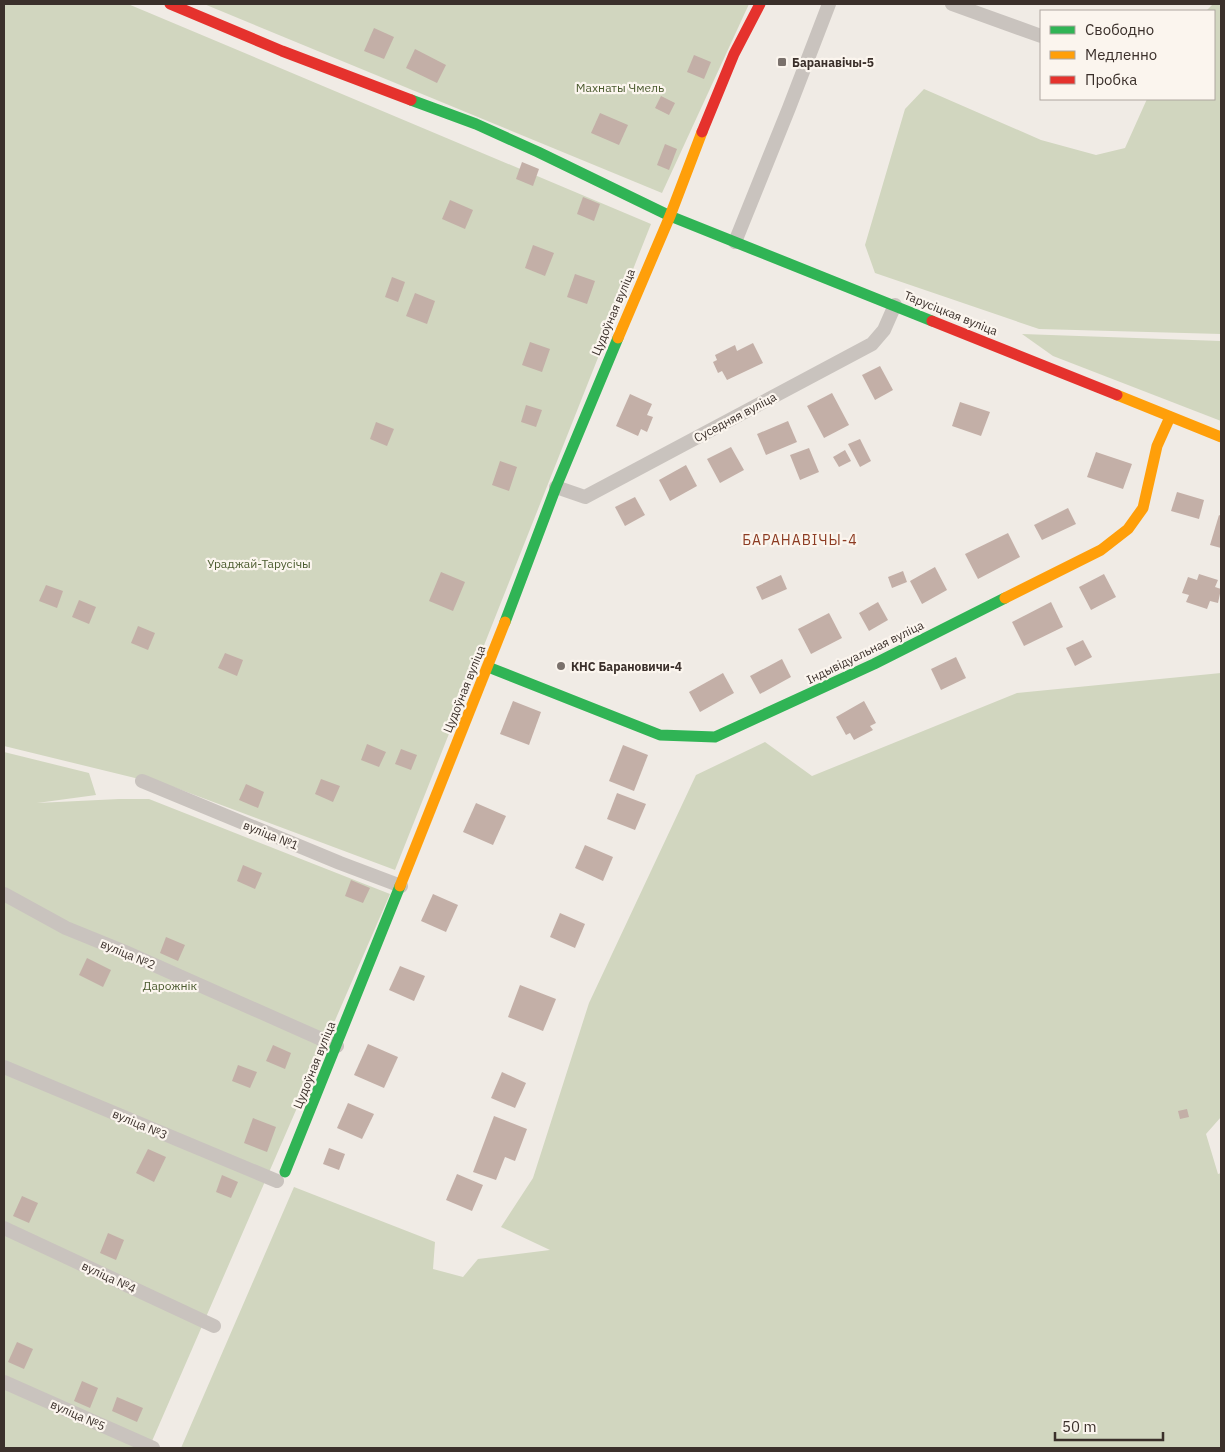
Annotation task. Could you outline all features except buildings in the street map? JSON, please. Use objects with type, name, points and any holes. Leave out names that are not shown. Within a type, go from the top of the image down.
[{"type":"street","name":"Тарусіцкая вуліца","points":[[170,4],[282,51],[476,124],[670,216],[1221,437]]},
{"type":"street","name":"Цудоўная вуліца","points":[[281,1176],[337,1046],[401,886],[591,400],[670,216],[685,173],[727,71],[760,4]]},
{"type":"street","points":[[735,242],[829,4]]},
{"type":"street","points":[[952,4],[1040,36]]},
{"type":"street","name":"Суседняя вуліца","points":[[556,487],[585,497],[872,344],[884,330],[894,305]]},
{"type":"street","name":"Індывідуальная вуліца","points":[[488,667],[660,735],[715,737],[874,664],[1101,550],[1128,529],[1143,508],[1158,446],[1170,417]]},
{"type":"street","name":"вуліца №1","points":[[142,782],[401,886]]},
{"type":"street","name":"вуліца №2","points":[[4,894],[66,928],[125,952],[337,1046]]},
{"type":"street","name":"вуліца №3","points":[[4,1067],[281,1176]]},
{"type":"street","name":"вуліца №4","points":[[4,1228],[214,1326]]},
{"type":"street","name":"вуліца №5","points":[[4,1382],[153,1448]]},
{"type":"green space","name":"Ураджай-Тарусічы","points":[[4,4],[128,4],[651,224],[395,870],[176,788],[4,746]]},
{"type":"green space","name":"Махнаты Чмель","points":[[204,4],[749,4],[662,193]]},
{"type":"green space","points":[[1213,4],[1221,4],[1221,334],[1039,329],[875,273],[865,245],[905,109],[924,89],[1041,140],[1096,155],[1125,148],[1147,100],[1215,100],[1215,10],[1207,10]]},
{"type":"green space","points":[[1022,334],[1221,341],[1221,421],[1053,356]]},
{"type":"green space","points":[[1221,673],[1221,1117],[1206,1134],[1218,1174],[1221,1173],[1221,1448],[181,1448],[294,1187],[435,1242],[433,1269],[463,1277],[478,1259],[550,1250],[501,1227],[533,1178],[589,1003],[696,775],[765,742],[812,776],[1017,693]]},
{"type":"green space","name":"Дарожнік","points":[[4,752],[89,773],[96,795],[37,803],[149,799],[390,894],[149,1448],[4,1448]]},
{"type":"traffic: fast","points":[[411,100],[476,124],[670,216],[932,321]]},
{"type":"traffic: fast","points":[[505,622],[556,487],[618,338]]},
{"type":"traffic: fast","points":[[488,667],[660,735],[715,737],[874,664],[1005,598]]},
{"type":"traffic: fast","points":[[285,1172],[400,886]]},
{"type":"traffic: slow","points":[[618,338],[670,216],[702,132]]},
{"type":"traffic: slow","points":[[1117,395],[1221,437]]},
{"type":"traffic: slow","points":[[1005,598],[1101,550],[1128,529],[1143,508],[1157,446],[1170,417]]},
{"type":"traffic: slow","points":[[400,886],[505,622]]},
{"type":"traffic: jam","points":[[170,4],[282,51],[411,100]]},
{"type":"traffic: jam","points":[[702,132],[734,54],[760,4]]},
{"type":"traffic: jam","points":[[932,321],[1117,395]]},
{"type":"place","name":"Баранавічы-5","points":[[782,62]]},
{"type":"place","name":"КНС Барановичи-4","points":[[561,666]]},
{"type":"district","name":"БАРАНАВІЧЫ-4","points":[[800,540]]}]
